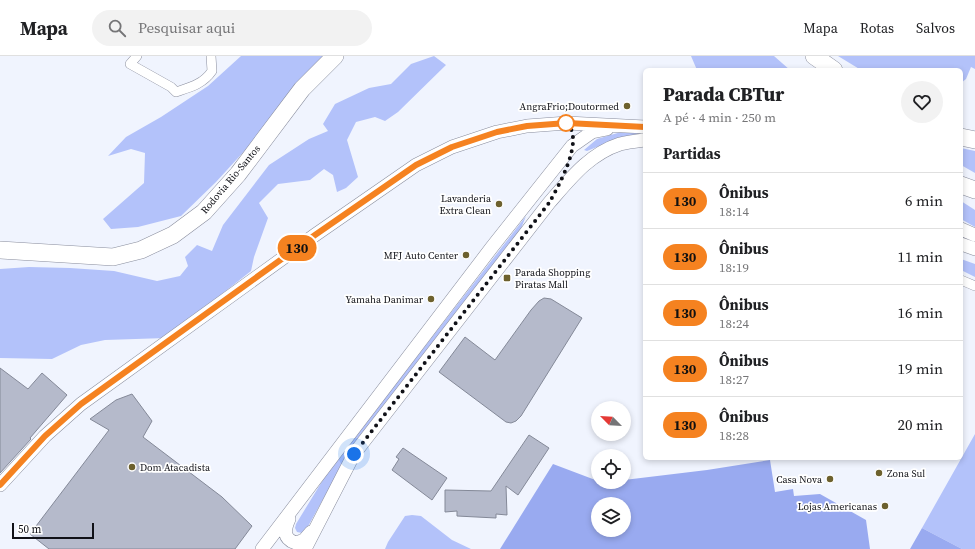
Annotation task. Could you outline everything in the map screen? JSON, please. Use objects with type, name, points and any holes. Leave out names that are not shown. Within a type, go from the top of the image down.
[{"type":"highway","name":"Rodovia Rio-Santos","points":[[0,250],[91,257],[113,257],[141,250],[173,235],[204,212],[238,174],[302,89],[335,56]]},
{"type":"highway","points":[[810,56],[822,68]]},
{"type":"highway","points":[[814,56],[831,68]]},
{"type":"highway","points":[[963,137],[975,140]]},
{"type":"highway","points":[[963,186],[975,190]]},
{"type":"main road","points":[[549,203],[564,177],[572,146],[572,134],[567,123]]},
{"type":"main road","points":[[0,485],[45,436],[81,404],[309,239],[416,165],[452,147],[497,132],[527,126],[567,123],[643,127]]},
{"type":"main road","points":[[262,549],[492,247],[572,146],[592,132],[626,126]]},
{"type":"main road","points":[[305,549],[354,454],[549,203],[580,168],[600,153],[621,144],[643,140]]},
{"type":"main road","points":[[963,230],[975,236]]},
{"type":"main road","points":[[963,245],[975,249]]},
{"type":"main road","points":[[295,506],[284,529],[286,536],[291,541],[296,543],[304,540],[319,524]]},
{"type":"street","points":[[137,56],[130,64],[171,87],[176,92],[195,86],[206,80],[212,71],[211,56]]},
{"type":"street","points":[[963,281],[975,286]]},
{"type":"shaded area","points":[[241,56],[331,56],[216,182],[181,216],[138,227],[111,229],[103,219],[144,183],[145,153],[131,149],[108,156],[126,137],[161,117],[208,86]]},
{"type":"shaded area","points":[[434,56],[446,65],[398,112],[385,121],[375,117],[356,122],[347,140],[358,177],[346,188],[337,192],[333,175],[324,169],[310,180],[278,184],[259,203],[268,218],[254,257],[251,271],[166,338],[105,340],[81,345],[52,359],[0,358],[0,269],[29,267],[114,271],[157,281],[180,276],[188,266],[185,257],[197,245],[212,251],[223,225],[269,165],[309,139],[328,131],[323,124],[335,104],[369,88],[391,84],[411,64]]},
{"type":"shaded area","points":[[691,56],[774,56],[788,68],[696,68]]},
{"type":"shaded area","points":[[838,56],[975,56],[975,69],[971,67],[966,79],[963,81],[963,68],[858,68]]},
{"type":"shaded area","points":[[621,132],[643,133],[643,136],[622,137],[587,151],[584,150],[597,139]]},
{"type":"shaded area","points":[[963,148],[975,151],[975,173],[963,166]]},
{"type":"shaded area","points":[[963,202],[975,210],[975,227],[963,220]]},
{"type":"shaded area","points":[[526,216],[520,231],[337,474],[306,530],[302,533],[297,532],[295,528],[296,524],[329,470]]},
{"type":"shaded area","points":[[963,260],[975,264],[975,277],[963,271]]},
{"type":"shaded area","points":[[975,434],[975,549],[962,549],[922,528],[960,460],[963,460],[963,455]]},
{"type":"shaded area","points":[[770,460],[775,492],[793,489],[794,496],[820,494],[866,520],[870,549],[500,549],[553,464],[591,478],[591,489],[631,489],[631,479],[707,470]]},
{"type":"shaded area","points":[[405,516],[421,516],[452,540],[471,549],[385,549]]},
{"type":"shaded area","points":[[922,528],[962,549],[910,549]]},
{"type":"building","points":[[544,298],[551,299],[582,318],[521,416],[516,421],[511,423],[506,422],[439,372],[465,337],[495,360],[531,310]]},
{"type":"building","points":[[0,368],[28,389],[42,373],[67,395],[30,438],[31,439],[0,473]]},
{"type":"building","name":"Dom Atacadista","points":[[132,394],[152,421],[143,437],[222,497],[252,526],[235,549],[49,549],[30,534],[109,430],[90,419],[116,400]]},
{"type":"building","points":[[529,435],[549,448],[518,495],[506,486],[507,515],[496,514],[496,518],[457,516],[457,511],[445,512],[445,490],[491,491]]},
{"type":"building","points":[[403,448],[447,478],[432,500],[392,470],[399,459],[396,457]]},
{"type":"bus line","name":"130","points":[[0,485],[45,436],[81,404],[315,235],[416,165],[452,147],[497,132],[527,126],[567,123],[643,127]]},
{"type":"place","name":"AngraFrio;Doutormed","points":[[627,106]]},
{"type":"place","name":"Lavanderia Extra Clean","points":[[499,204]]},
{"type":"place","name":"MFJ Auto Center","points":[[466,255]]},
{"type":"place","name":"Parada Shopping Piratas Mall","points":[[507,278]]},
{"type":"place","name":"Yamaha Danimar","points":[[431,299]]},
{"type":"place","name":"Dom Atacadista","points":[[132,467]]},
{"type":"place","name":"Zona Sul","points":[[879,473]]},
{"type":"place","name":"Casa Nova","points":[[830,479]]},
{"type":"place","name":"Lojas Americanas","points":[[885,506]]},
{"type":"route","points":[[354,454],[549,203],[564,177],[572,146],[572,134],[566,123]]}]
